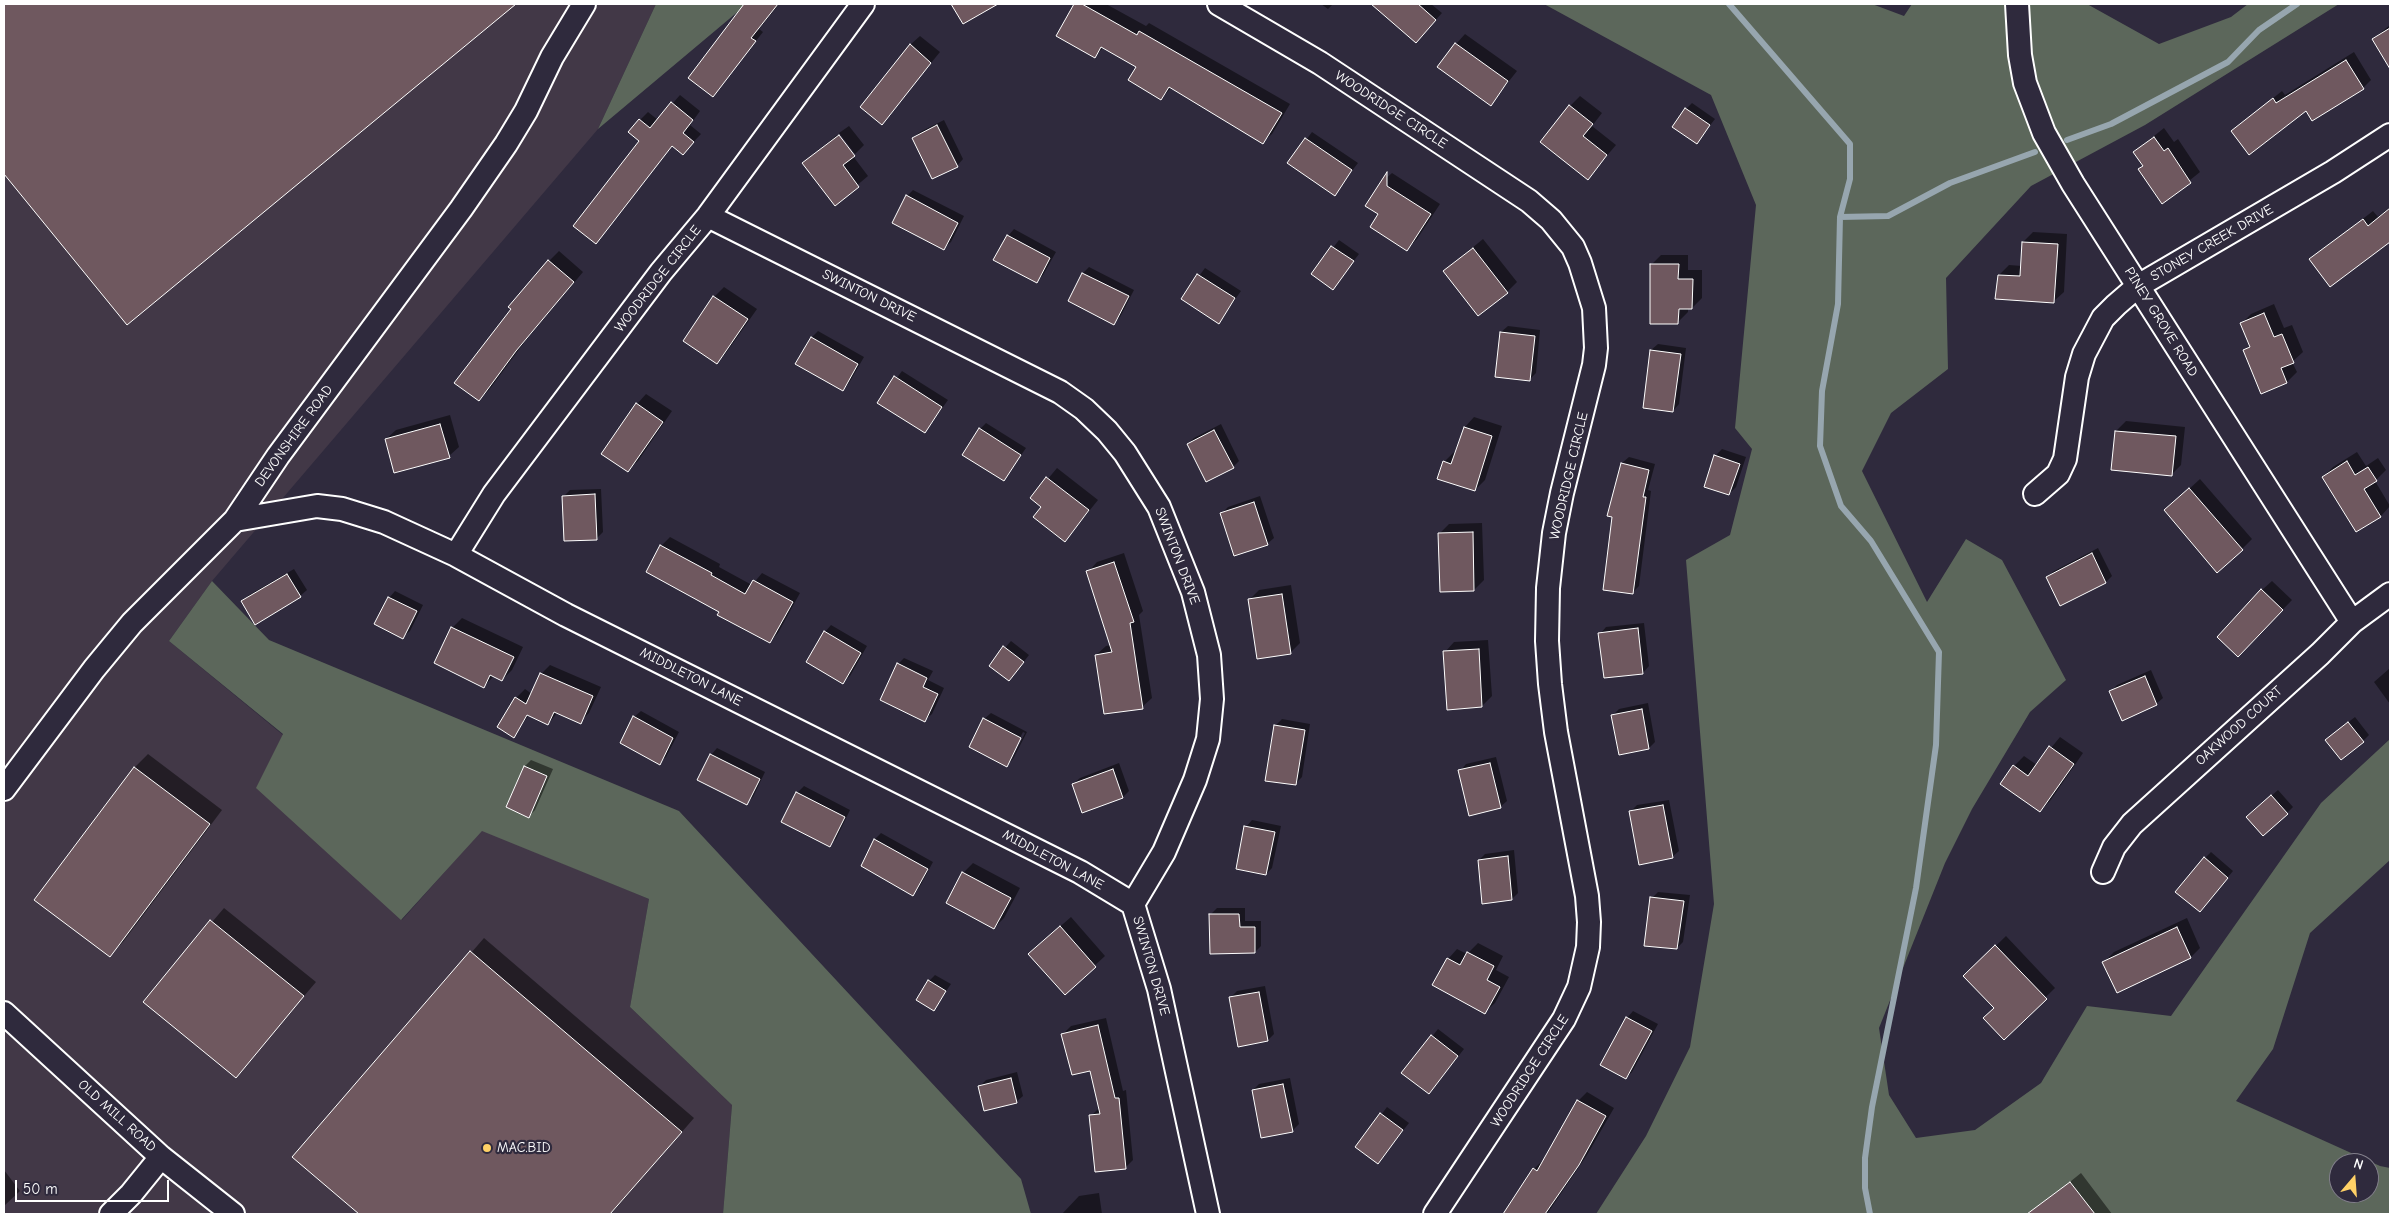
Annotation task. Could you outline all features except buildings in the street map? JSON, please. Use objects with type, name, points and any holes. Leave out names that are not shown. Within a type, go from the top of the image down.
[{"type":"street","name":"DEVONSHIRE ROAD","points":[[4,789],[94,669],[132,623],[235,520],[278,456],[461,209],[495,160],[526,111],[552,57],[584,4]]},
{"type":"street","name":"WOODRIDGE CIRCLE","points":[[456,555],[494,494],[662,272],[708,216],[863,4]]},
{"type":"street","name":"WOODRIDGE CIRCLE","points":[[1219,4],[1320,63],[1529,201],[1551,220],[1573,248],[1580,263],[1594,308],[1596,348],[1594,365],[1560,501],[1554,533],[1548,588],[1550,684],[1556,732],[1587,896],[1588,947],[1579,987],[1564,1019],[1435,1214]]},
{"type":"street","name":"PINEY GROVE ROAD","points":[[2018,4],[2020,55],[2025,83],[2044,133],[2073,184],[2352,622]]},
{"type":"street","name":"STONEY CREEK DRIVE","points":[[2035,494],[2058,474],[2065,459],[2077,377],[2092,336],[2103,318],[2138,286],[2333,172],[2390,136]]},
{"type":"street","name":"SWINTON DRIVE","points":[[708,216],[1060,392],[1084,409],[1107,431],[1143,480],[1172,537],[1193,592],[1209,655],[1212,699],[1208,738],[1196,780],[1164,852],[1133,904],[1160,989],[1208,1214]]},
{"type":"street","name":"MIDDLETON LANE","points":[[235,520],[317,506],[342,509],[384,522],[456,555],[566,615],[1080,872],[1133,904]]},
{"type":"street","name":"OAKWOOD COURT","points":[[2103,872],[2114,847],[2132,824],[2320,654],[2352,622],[2390,594]]},
{"type":"street","name":"OLD MILL ROAD","points":[[4,1013],[161,1157],[233,1214]]},
{"type":"street","points":[[111,1214],[131,1194],[161,1157]]},
{"type":"shaded area","points":[[4,4],[656,4],[598,129],[212,581],[169,641],[283,735],[402,920],[482,830],[649,899],[630,1007],[732,1105],[723,1214],[4,1214]]},
{"type":"green space","points":[[656,4],[747,4],[598,129]]},
{"type":"green space","points":[[1544,4],[1872,4],[1904,16],[1912,4],[2087,4],[2159,44],[2231,17],[2248,4],[2339,4],[2145,125],[2031,186],[1946,278],[1948,369],[1891,413],[1862,471],[1927,602],[1966,539],[2002,560],[2066,680],[2030,712],[1972,809],[1945,863],[1879,1028],[1889,1095],[1916,1138],[1975,1130],[2041,1083],[2087,1006],[2171,1016],[2321,803],[2390,739],[2390,860],[2310,933],[2273,1049],[2236,1101],[2351,1153],[2329,1153],[2329,1203],[2379,1203],[2379,1166],[2390,1168],[2390,1214],[1596,1214],[1646,1136],[1690,1047],[1714,904],[1686,560],[1730,535],[1752,449],[1735,428],[1756,205],[1711,95]]},
{"type":"green space","points":[[212,581],[269,640],[679,811],[1021,1179],[1031,1214],[723,1214],[732,1105],[630,1007],[649,899],[482,831],[401,920],[256,788],[283,734],[169,641]]},
{"type":"waterway","points":[[1729,4],[1850,144],[1850,179],[1840,217],[1838,304],[1822,391],[1820,446],[1841,506],[1871,541],[1939,652],[1936,745],[1916,888],[1872,1107],[1865,1158],[1865,1188],[1870,1214]]},
{"type":"waterway","points":[[2067,140],[2111,124],[2228,62],[2259,30],[2297,4]]},
{"type":"waterway","points":[[1840,217],[1888,216],[1950,183],[2035,152]]},
{"type":"place","name":"MAC.BID","points":[[487,1148]]}]
